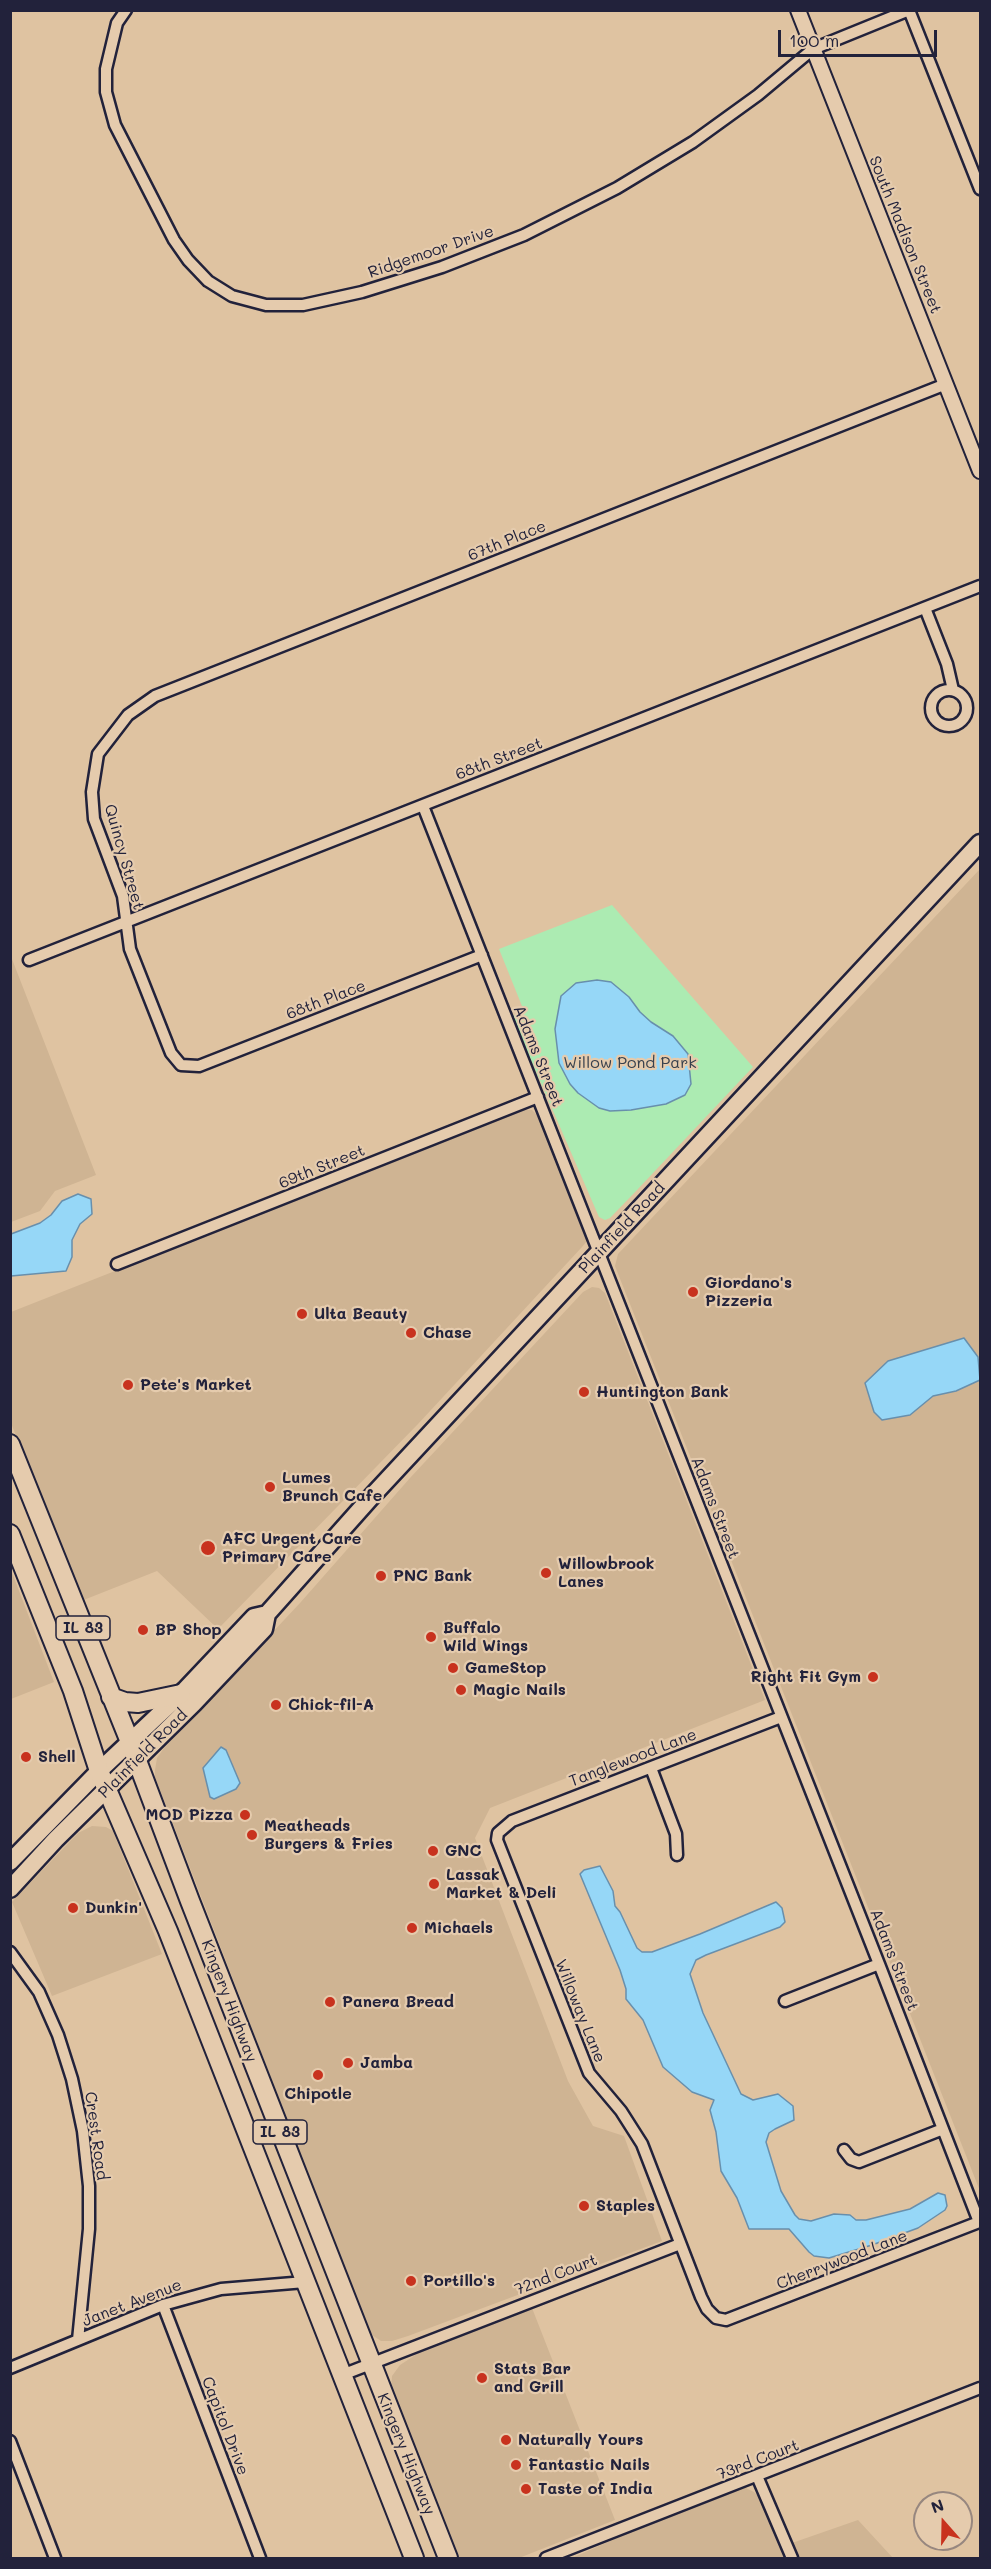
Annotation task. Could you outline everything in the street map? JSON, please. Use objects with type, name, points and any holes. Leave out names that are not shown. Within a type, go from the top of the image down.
[{"type":"highway","name":"Kingery Highway","points":[[10,1444],[130,1742],[448,2559]]},
{"type":"highway","name":"Kingery Highway","points":[[10,1534],[73,1691],[99,1771],[168,1931],[414,2559]]},
{"type":"highway","points":[[111,1697],[125,1702],[138,1703],[181,1694]]},
{"type":"main road","name":"Plainfield Road","points":[[10,1889],[56,1839],[137,1761],[264,1629],[267,1614],[373,1495],[981,843]]},
{"type":"main road","name":"Plainfield Road","points":[[10,1862],[99,1771],[181,1694],[254,1617],[267,1614]]},
{"type":"street","name":"Ridgemoor Drive","points":[[126,10],[117,23],[107,58],[108,103],[115,124],[174,240],[197,271],[232,296],[283,307],[329,300],[433,270],[524,235],[583,207],[693,142],[758,95],[813,49],[909,10]]},
{"type":"street","name":"South Madison Street","points":[[798,10],[981,471]]},
{"type":"street","points":[[909,10],[981,189]]},
{"type":"street","name":"67th Place","points":[[98,754],[128,715],[155,696],[946,384]]},
{"type":"street","name":"68th Street","points":[[29,960],[981,586]]},
{"type":"street","points":[[925,608],[947,664],[953,690]]},
{"type":"street","name":"Quincy Street","points":[[98,754],[92,792],[94,819],[123,896],[130,949],[171,1053],[181,1065]]},
{"type":"street","name":"Adams Street","points":[[423,806],[979,2222]]},
{"type":"street","name":"68th Place","points":[[181,1065],[200,1066],[482,956]]},
{"type":"street","name":"69th Street","points":[[117,1264],[538,1097]]},
{"type":"street","name":"Tanglewood Lane","points":[[498,1833],[512,1821],[781,1717]]},
{"type":"street","points":[[651,1768],[676,1834],[677,1855]]},
{"type":"street","name":"Willoway Lane","points":[[498,1833],[499,1849],[581,2057],[598,2086],[621,2111],[642,2144],[707,2309],[716,2318]]},
{"type":"street","name":"Crest Road","points":[[10,1952],[39,1992],[58,2035],[72,2079],[83,2132],[89,2186],[89,2229],[78,2340]]},
{"type":"street","points":[[785,2001],[879,1964]]},
{"type":"street","points":[[844,2150],[851,2159],[859,2162],[943,2129]]},
{"type":"street","name":"Cherrywood Lane","points":[[716,2318],[726,2320],[738,2317],[979,2222]]},
{"type":"street","name":"72nd Court","points":[[342,2374],[680,2244]]},
{"type":"street","name":"Janet Avenue","points":[[10,2368],[163,2305],[221,2289],[305,2282]]},
{"type":"street","name":"Capitol Drive","points":[[163,2305],[260,2559]]},
{"type":"street","name":"73rd Court","points":[[546,2559],[981,2388]]},
{"type":"street","points":[[10,2441],[55,2559]]},
{"type":"street","points":[[757,2476],[792,2559]]},
{"type":"shaded area","points":[[980,869],[980,2191],[615,1266],[618,1254]]},
{"type":"shaded area","points":[[10,954],[96,1175],[55,1191],[40,1211],[11,1222]]},
{"type":"shaded area","points":[[523,1110],[532,1110],[537,1115],[586,1236],[587,1241],[582,1247],[418,1424],[218,1629],[157,1571],[81,1601],[11,1423],[11,1312]]},
{"type":"shaded area","points":[[592,1287],[599,1288],[605,1293],[765,1700],[490,1808],[475,1838],[568,2081],[593,2126],[624,2136],[662,2241],[408,2336],[392,2341],[381,2341],[372,2335],[367,2327],[155,1777],[157,1758],[300,1603],[410,1478],[583,1292]]},
{"type":"shaded area","points":[[11,1570],[54,1682],[10,1699]]},
{"type":"shaded area","points":[[92,1826],[106,1827],[113,1831],[162,1954],[52,1996],[12,1902],[78,1833]]},
{"type":"shaded area","points":[[532,2308],[615,2520],[519,2558],[457,2558],[391,2389],[392,2376],[400,2365],[423,2350]]},
{"type":"shaded area","points":[[746,2488],[761,2499],[786,2558],[572,2558],[698,2502],[735,2489]]},
{"type":"shaded area","points":[[858,2520],[893,2558],[798,2558],[792,2543]]},
{"type":"green space","name":"Willow Pond Park","points":[[612,905],[753,1067],[610,1218],[605,1220],[599,1217],[512,1016],[524,1011],[499,949]]},
{"type":"water","points":[[597,980],[611,982],[629,997],[651,1022],[673,1036],[688,1054],[691,1084],[685,1095],[666,1104],[610,1111],[599,1108],[578,1093],[570,1084],[559,1063],[555,1029],[561,996],[576,983]]},
{"type":"water","points":[[78,1194],[91,1199],[92,1214],[80,1224],[72,1240],[72,1257],[66,1271],[11,1276],[11,1234],[40,1223],[51,1215],[62,1201]]},
{"type":"water","points":[[964,1338],[978,1357],[980,1380],[956,1391],[933,1396],[910,1415],[882,1420],[874,1412],[865,1383],[888,1361]]},
{"type":"water","points":[[221,1747],[226,1750],[240,1783],[236,1789],[214,1799],[210,1797],[203,1768]]},
{"type":"water","points":[[600,1866],[613,1891],[615,1906],[637,1948],[642,1952],[652,1952],[776,1902],[782,1908],[785,1922],[780,1927],[696,1960],[690,1974],[703,2013],[741,2094],[753,2100],[778,2094],[793,2106],[794,2120],[769,2133],[766,2142],[781,2191],[799,2219],[811,2221],[834,2214],[850,2215],[856,2220],[866,2220],[910,2209],[938,2193],[945,2195],[947,2206],[945,2210],[918,2228],[829,2258],[814,2256],[789,2229],[749,2229],[737,2198],[721,2171],[716,2132],[710,2110],[714,2100],[692,2092],[663,2067],[643,2020],[626,1999],[626,1989],[620,1970],[580,1874],[584,1870]]},
{"type":"place","name":"Giordano's Pizzeria","points":[[693,1292]]},
{"type":"place","name":"Ulta Beauty","points":[[302,1314]]},
{"type":"place","name":"Chase","points":[[411,1333]]},
{"type":"place","name":"Pete's Market","points":[[128,1385]]},
{"type":"place","name":"Huntington Bank","points":[[584,1392]]},
{"type":"place","name":"Lumes Brunch Cafe","points":[[270,1487]]},
{"type":"place","name":"AFC Urgent Care Primary Care","points":[[208,1548]]},
{"type":"place","name":"Willowbrook Lanes","points":[[546,1573]]},
{"type":"place","name":"PNC Bank","points":[[381,1576]]},
{"type":"place","name":"BP Shop","points":[[143,1630]]},
{"type":"place","name":"Buffalo Wild Wings","points":[[431,1637]]},
{"type":"place","name":"GameStop","points":[[453,1668]]},
{"type":"place","name":"Right Fit Gym","points":[[873,1677]]},
{"type":"place","name":"Magic Nails","points":[[461,1690]]},
{"type":"place","name":"Chick-fil-A","points":[[276,1705]]},
{"type":"place","name":"Shell","points":[[26,1757]]},
{"type":"place","name":"MOD Pizza","points":[[245,1815]]},
{"type":"place","name":"Meatheads Burgers & Fries","points":[[252,1835]]},
{"type":"place","name":"GNC","points":[[433,1851]]},
{"type":"place","name":"Lassak Market & Deli","points":[[434,1884]]},
{"type":"place","name":"Dunkin'","points":[[73,1908]]},
{"type":"place","name":"Michaels","points":[[412,1928]]},
{"type":"place","name":"Panera Bread","points":[[330,2002]]},
{"type":"place","name":"Jamba","points":[[348,2063]]},
{"type":"place","name":"Chipotle","points":[[318,2075]]},
{"type":"place","name":"Staples","points":[[584,2206]]},
{"type":"place","name":"Portillo's","points":[[411,2281]]},
{"type":"place","name":"Stats Bar and Grill","points":[[482,2378]]},
{"type":"place","name":"Naturally Yours","points":[[506,2440]]},
{"type":"place","name":"Fantastic Nails","points":[[516,2465]]},
{"type":"place","name":"Taste of India","points":[[526,2489]]}]
